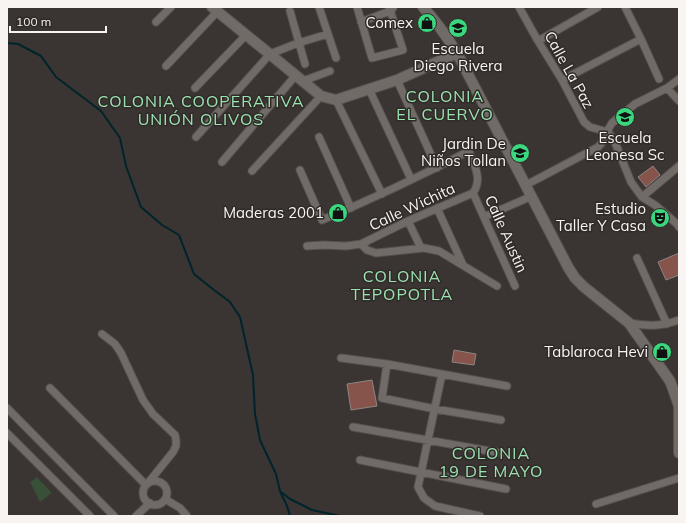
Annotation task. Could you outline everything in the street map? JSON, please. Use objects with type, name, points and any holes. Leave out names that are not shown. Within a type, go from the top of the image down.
[{"type":"street","points":[[156,22],[171,7]]},
{"type":"street","points":[[320,7],[336,58]]},
{"type":"street","points":[[357,7],[361,22],[372,58],[403,50],[391,8],[361,22]]},
{"type":"street","points":[[423,7],[432,17],[457,53],[575,278],[629,323],[670,381],[679,406],[679,453]]},
{"type":"street","name":"Calle La Paz","points":[[519,7],[562,80],[586,125],[608,132]]},
{"type":"street","points":[[538,41],[598,7]]},
{"type":"street","points":[[625,7],[659,79]]},
{"type":"street","points":[[166,66],[215,9],[321,96],[336,100],[397,80],[457,53]]},
{"type":"street","points":[[290,11],[305,64]]},
{"type":"street","points":[[196,137],[270,54],[298,43],[328,34]]},
{"type":"street","points":[[195,88],[246,35]]},
{"type":"street","points":[[562,80],[641,39]]},
{"type":"street","points":[[222,162],[300,78],[330,71]]},
{"type":"street","points":[[526,185],[598,147],[605,139],[612,123],[635,104],[667,88],[679,79]]},
{"type":"street","points":[[397,80],[437,168]]},
{"type":"street","points":[[667,88],[679,101]]},
{"type":"street","points":[[368,89],[411,180]]},
{"type":"street","points":[[252,171],[321,96]]},
{"type":"street","points":[[336,100],[382,194]]},
{"type":"street","points":[[608,132],[614,140],[631,182],[642,197],[655,205],[679,226]]},
{"type":"street","points":[[319,137],[351,208]]},
{"type":"street","points":[[300,170],[322,220],[382,194],[437,168],[468,151],[478,182],[473,193]]},
{"type":"street","points":[[642,197],[679,166]]},
{"type":"street","name":"Calle Wichita","points":[[361,244],[408,221],[473,193]]},
{"type":"street","name":"Calle Austin","points":[[473,193],[515,286]]},
{"type":"street","points":[[484,217],[532,196]]},
{"type":"street","points":[[437,208],[463,265]]},
{"type":"street","points":[[408,221],[421,248]]},
{"type":"street","points":[[307,246],[346,246],[361,244],[368,250],[376,253],[421,248],[439,251],[497,286]]},
{"type":"street","points":[[636,258],[668,324]]},
{"type":"street","points":[[629,323],[652,326],[668,324],[679,320]]},
{"type":"street","points":[[102,334],[115,344],[121,353],[143,400],[153,414],[175,435],[176,446],[173,452],[147,484],[144,488],[143,495],[147,501],[154,504],[162,502],[167,494],[161,482],[152,481],[147,484]]},
{"type":"street","points":[[341,358],[387,364],[507,386]]},
{"type":"street","points":[[387,364],[382,398],[501,420]]},
{"type":"street","points":[[442,374],[418,487],[424,498],[435,506],[480,516]]},
{"type":"street","points":[[50,388],[147,484]]},
{"type":"street","points":[[7,408],[114,516]]},
{"type":"street","points":[[353,427],[502,453]]},
{"type":"street","points":[[7,433],[90,516]]},
{"type":"street","points":[[360,460],[506,489]]},
{"type":"street","points":[[596,504],[679,478]]},
{"type":"street","points":[[165,499],[180,508],[187,516]]},
{"type":"street","points":[[136,516],[150,503]]},
{"type":"green space","points":[[37,477],[52,493],[40,502],[30,482]]},
{"type":"building","points":[[653,166],[660,175],[646,187],[638,177]]},
{"type":"building","points":[[679,253],[679,275],[666,280],[658,262]]},
{"type":"building","points":[[454,350],[476,354],[474,365],[452,362]]},
{"type":"building","points":[[372,380],[377,406],[351,410],[347,384]]},
{"type":"waterway","points":[[7,43],[18,44],[41,56],[56,77],[101,111],[120,138],[126,166],[141,207],[162,225],[179,235],[194,274],[230,302],[240,317],[253,375],[255,414],[260,440],[276,474],[280,491],[290,516]]},
{"type":"waterway","points":[[281,492],[290,499],[312,510],[340,516]]},
{"type":"place","name":"Comex","points":[[427,23]]},
{"type":"place","name":"Escuela Diego Rivera","points":[[458,28]]},
{"type":"place","name":"Escuela Leonesa Sc","points":[[625,117]]},
{"type":"place","name":"Jardin De Niños Tollan","points":[[520,153]]},
{"type":"place","name":"Maderas 2001","points":[[338,213]]},
{"type":"place","name":"Estudio Taller Y Casa","points":[[660,218]]},
{"type":"place","name":"Tablaroca Hevi","points":[[662,352]]},
{"type":"district","name":"COLONIA EL CUERVO","points":[[445,105]]},
{"type":"district","name":"COLONIA COOPERATIVA UNIÓN OLIVOS","points":[[201,110]]},
{"type":"district","name":"COLONIA TEPOPOTLA","points":[[402,285]]},
{"type":"district","name":"COLONIA 19 DE MAYO","points":[[491,462]]}]
